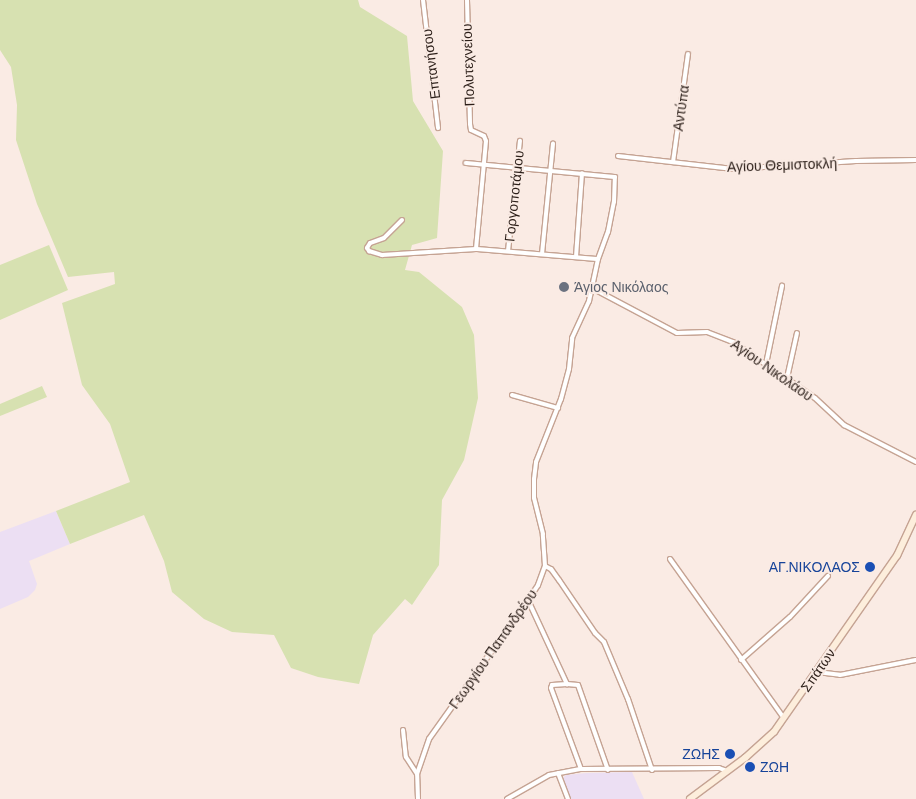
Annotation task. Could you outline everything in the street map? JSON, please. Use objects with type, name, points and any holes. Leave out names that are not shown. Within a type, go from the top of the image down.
[{"type":"main road","name":"Σπάτων","points":[[690,799],[768,739],[784,719],[897,556],[916,515]]},
{"type":"street","name":"Επτανήσου","points":[[424,0],[438,128]]},
{"type":"street","name":"Πολυτεχνείου","points":[[466,0],[471,130],[484,136],[486,141],[484,165]]},
{"type":"street","name":"Αντύπα","points":[[673,162],[688,54]]},
{"type":"street","name":"Γοργοποτάμου","points":[[508,251],[520,141]]},
{"type":"street","points":[[542,254],[553,144]]},
{"type":"street","name":"Αγίου Θεμιστοκλή","points":[[618,156],[733,169],[856,161],[916,160]]},
{"type":"street","points":[[466,163],[582,173],[576,257]]},
{"type":"street","points":[[476,249],[484,165]]},
{"type":"street","name":"Γεωργίου Παπανδρέου","points":[[418,799],[417,774],[429,739],[538,586],[545,566],[546,556],[534,498],[536,462],[558,408],[569,369],[572,338],[592,288],[598,259],[612,216],[615,177],[582,173]]},
{"type":"street","points":[[402,220],[389,234],[370,242],[367,248],[372,253],[382,256],[476,249],[598,259]]},
{"type":"street","points":[[766,364],[782,286]]},
{"type":"street","name":"Αγίου Νικολάου","points":[[592,288],[677,333],[706,332],[720,335],[787,378],[844,425],[916,462]]},
{"type":"street","points":[[787,378],[797,333]]},
{"type":"street","points":[[512,395],[558,408]]},
{"type":"street","points":[[670,560],[784,719]]},
{"type":"street","points":[[545,566],[559,580],[595,633],[604,642],[628,699],[652,770]]},
{"type":"street","points":[[741,660],[790,617],[828,576]]},
{"type":"street","points":[[528,600],[567,684]]},
{"type":"street","points":[[817,672],[840,675],[916,660]]},
{"type":"street","points":[[580,769],[551,688],[552,685],[578,685],[608,770]]},
{"type":"street","points":[[403,730],[406,757],[417,774]]},
{"type":"street","points":[[507,799],[538,780],[558,773],[580,769],[652,770],[719,768],[727,771]]},
{"type":"street","points":[[558,773],[568,799]]},
{"type":"shaded area","points":[[56,511],[70,544],[29,561],[37,584],[35,590],[28,597],[0,609],[0,532]]},
{"type":"shaded area","points":[[632,772],[644,799],[571,799],[563,778],[566,775],[587,773]]},
{"type":"green space","points":[[0,0],[358,0],[360,7],[407,36],[413,101],[443,151],[437,238],[412,245],[405,270],[419,272],[462,307],[474,335],[478,398],[464,460],[442,500],[439,565],[412,605],[405,599],[373,635],[359,684],[318,677],[291,668],[274,635],[232,632],[204,619],[172,592],[164,561],[144,515],[70,544],[56,511],[130,482],[110,424],[82,385],[62,303],[115,284],[114,272],[68,277],[37,204],[16,140],[17,105],[11,67],[0,50]]},
{"type":"green space","points":[[49,245],[68,290],[0,320],[0,265]]},
{"type":"green space","points":[[42,386],[47,397],[0,416],[0,404]]},
{"type":"place","name":"Άγιος Νικόλαος","points":[[564,287]]},
{"type":"place","name":"ΑΓ.ΝΙΚΟΛΑΟΣ","points":[[870,567]]},
{"type":"place","name":"ΖΩΗΣ","points":[[730,754]]},
{"type":"place","name":"ΖΩΗ","points":[[750,767]]}]
